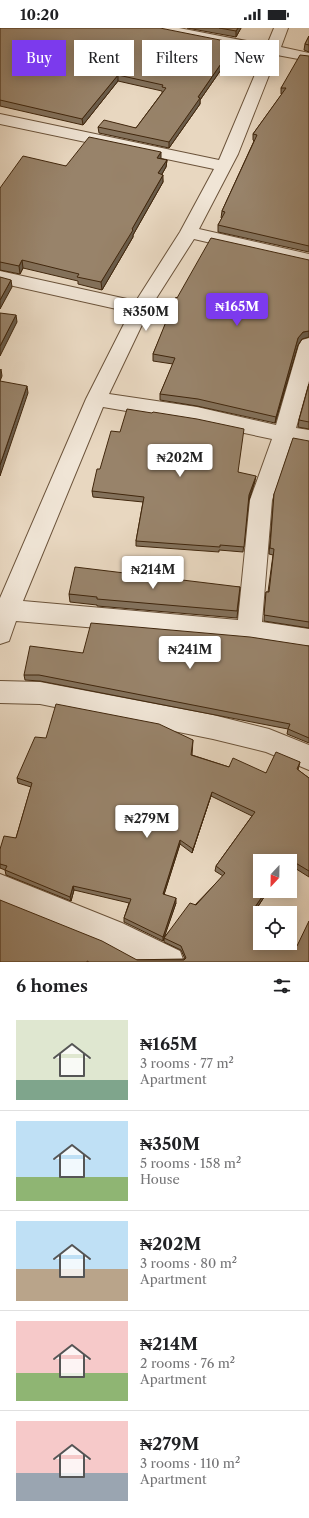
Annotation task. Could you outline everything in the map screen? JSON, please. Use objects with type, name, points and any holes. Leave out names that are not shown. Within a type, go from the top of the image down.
[{"type":"street","points":[[157,28],[220,41]]},
{"type":"street","points":[[276,40],[282,28]]},
{"type":"street","points":[[279,52],[309,57]]},
{"type":"street","points":[[0,634],[7,610],[96,399],[141,308],[189,232],[230,154],[261,76]]},
{"type":"street","points":[[0,118],[223,166]]},
{"type":"street","points":[[189,232],[309,260]]},
{"type":"street","points":[[0,277],[141,308]]},
{"type":"street","points":[[248,631],[261,500],[284,434],[309,345]]},
{"type":"street","points":[[96,399],[197,414],[284,434],[309,438]]},
{"type":"street","points":[[7,610],[248,631],[309,640]]},
{"type":"street","points":[[0,692],[40,693],[213,727],[269,742],[309,758]]},
{"type":"street","points":[[0,888],[112,933],[169,962]]},
{"type":"building","points":[[0,28],[160,28],[220,40],[220,65],[198,97],[200,98],[169,142],[98,127],[104,120],[136,128],[166,88],[162,87],[163,85],[122,76],[134,76],[134,40],[74,40],[74,76],[117,76],[82,119],[0,100]]},
{"type":"building","points":[[219,28],[238,28],[236,31]]},
{"type":"building","points":[[309,36],[309,45],[305,44]]},
{"type":"building","points":[[300,55],[309,56],[309,246],[218,225],[225,212],[222,211],[257,135],[253,134],[286,88],[281,88]]},
{"type":"building","points":[[89,137],[161,152],[157,158],[167,160],[158,173],[163,175],[132,229],[133,230],[101,282],[77,277],[79,274],[22,260],[19,266],[0,262],[0,188],[23,156],[66,166]]},
{"type":"building","points":[[211,238],[309,260],[309,331],[303,332],[298,338],[276,417],[198,399],[160,394],[175,358],[153,354],[176,297],[177,298]]},
{"type":"building","points":[[0,277],[11,280],[0,300]]},
{"type":"building","points":[[0,313],[16,315],[0,346]]},
{"type":"building","points":[[0,381],[27,386],[0,465]]},
{"type":"building","points":[[309,384],[309,422],[299,420]]},
{"type":"building","points":[[127,409],[197,419],[244,429],[238,472],[256,476],[249,495],[244,547],[220,545],[220,547],[136,541],[144,497],[92,491],[97,469],[100,469],[111,431],[120,432]]},
{"type":"building","points":[[293,438],[309,441],[309,622],[264,615],[266,592],[269,592],[274,549],[270,548],[274,494]]},
{"type":"building","points":[[75,567],[240,587],[237,611],[97,599],[97,597],[69,594]]},
{"type":"building","points":[[91,623],[250,637],[309,646],[309,738],[288,729],[290,724],[39,675],[24,675],[30,646],[83,653]]},
{"type":"building","points":[[56,704],[159,724],[193,740],[191,755],[229,767],[233,758],[266,773],[276,752],[300,762],[297,769],[309,778],[309,871],[297,864],[297,854],[253,854],[253,898],[261,898],[256,906],[253,906],[253,950],[297,950],[297,946],[309,921],[309,962],[0,962],[0,900],[102,941],[137,960],[184,960],[186,958],[181,946],[164,938],[190,903],[196,905],[225,873],[216,866],[255,812],[212,792],[193,849],[180,840],[163,894],[176,898],[163,937],[124,918],[131,899],[73,886],[70,897],[5,870],[7,866],[0,864],[0,849],[4,836],[16,838],[32,783],[17,778],[35,737],[46,738]]}]
